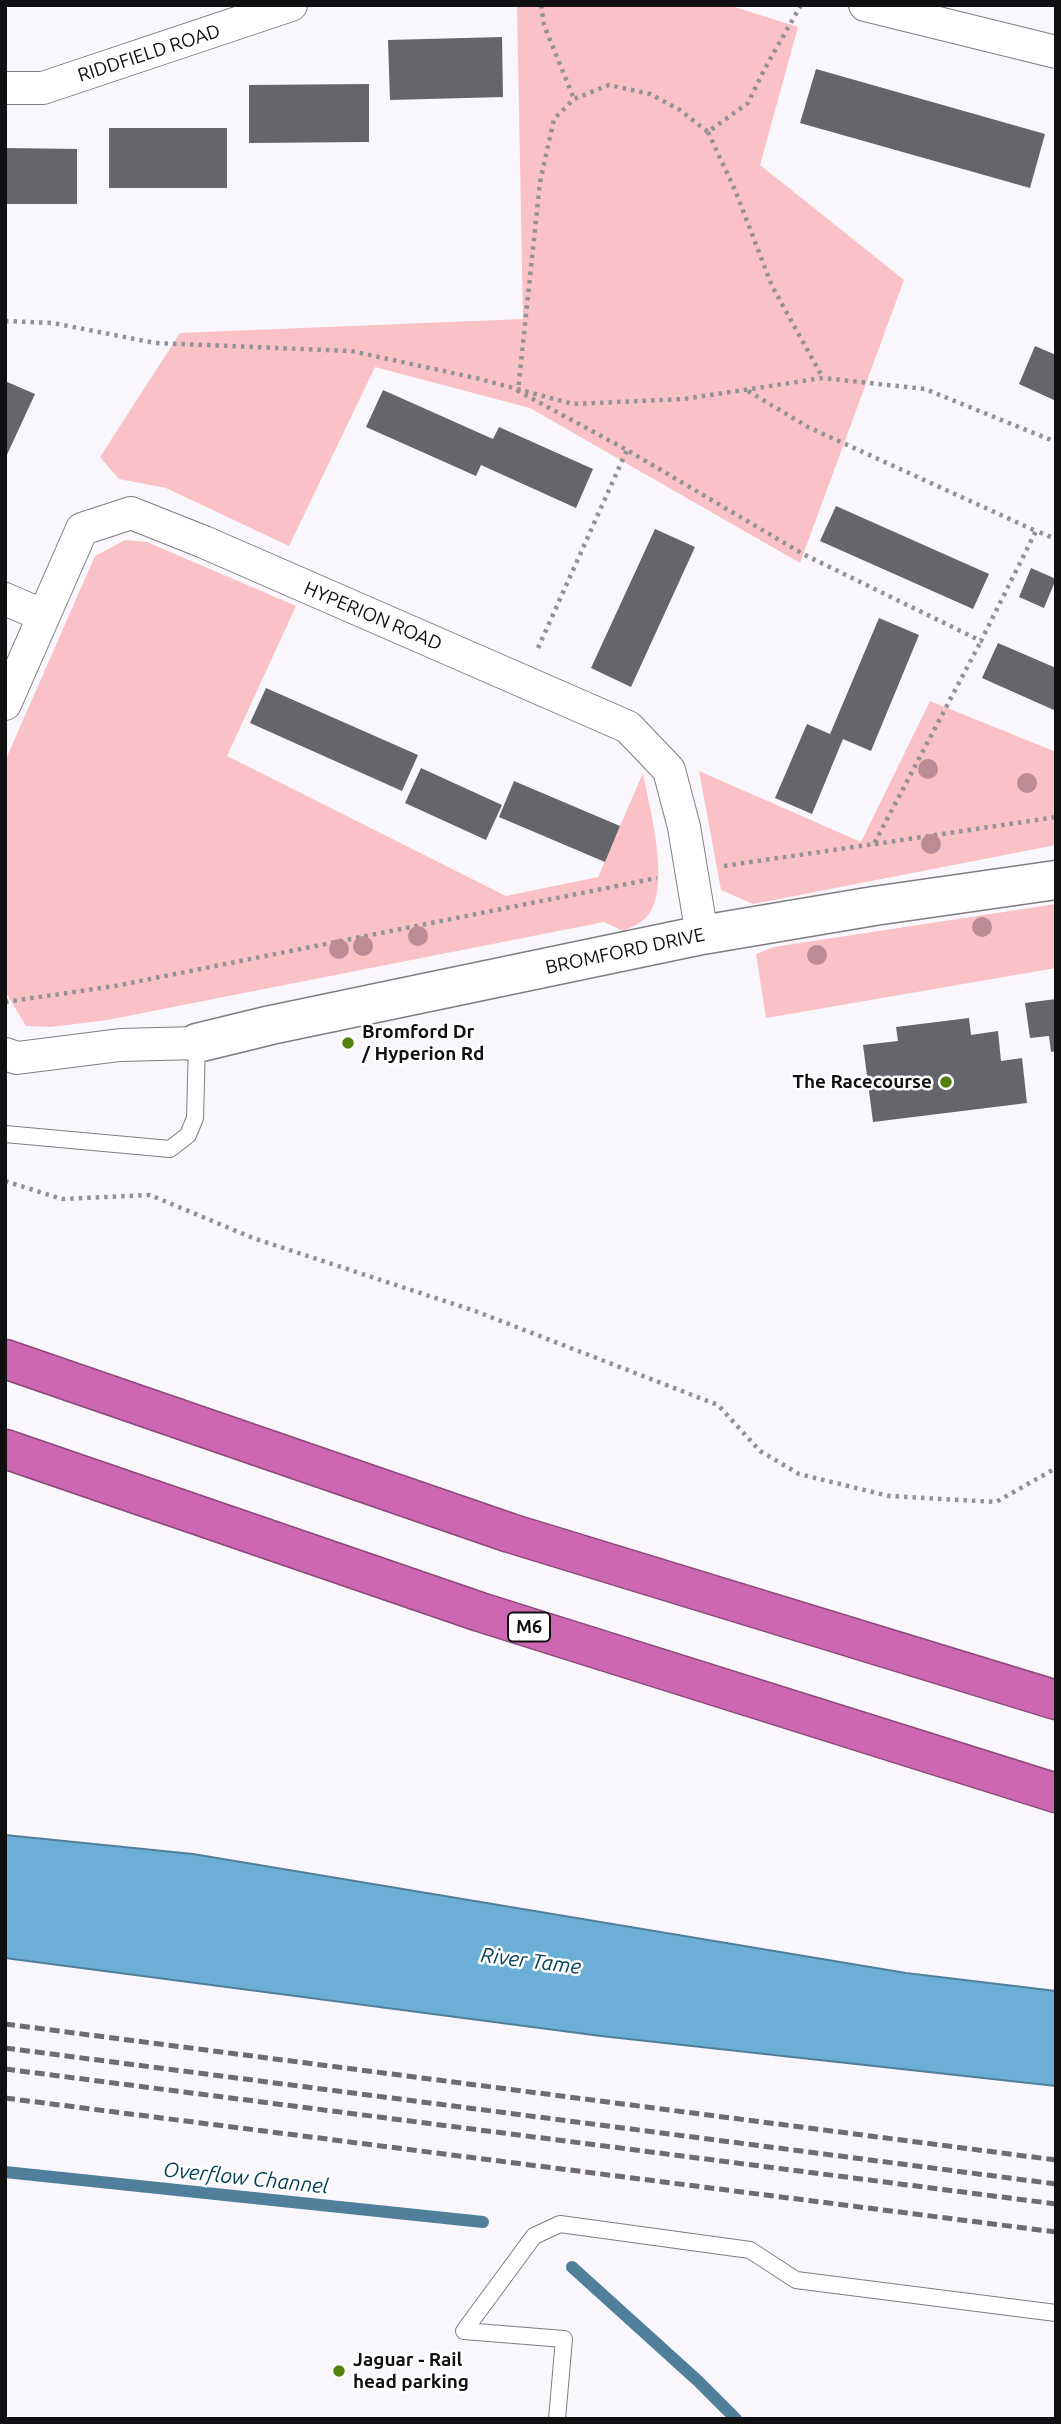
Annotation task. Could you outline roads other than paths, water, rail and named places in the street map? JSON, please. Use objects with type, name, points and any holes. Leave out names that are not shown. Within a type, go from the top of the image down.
[{"type":"highway","points":[[5,1359],[510,1533],[1056,1700]]},
{"type":"highway","name":"M6","points":[[5,1450],[480,1612],[1056,1793]]},
{"type":"street","name":"RIDDFIELD ROAD","points":[[5,88],[43,88],[292,5]]},
{"type":"street","points":[[865,5],[1056,52]]},
{"type":"street","name":"HYPERION ROAD","points":[[5,704],[82,529],[131,513],[628,727],[669,770],[693,871],[702,935]]},
{"type":"street","points":[[5,598],[42,615]]},
{"type":"street","name":"BROMFORD DRIVE","points":[[5,1054],[17,1058],[120,1045],[197,1043],[271,1025],[702,935],[874,906],[1056,880]]},
{"type":"lane","points":[[5,1134],[170,1149],[188,1135],[195,1118],[197,1043]]},
{"type":"lane","points":[[557,2419],[564,2339],[464,2330],[534,2236],[560,2224],[750,2250],[796,2280],[1056,2313]]},
{"type":"water","name":"River Tame","points":[[5,1835],[193,1854],[906,1973],[1056,1991],[1056,2086],[601,2036],[5,1958]]},
{"type":"waterway","name":"Overflow Channel","points":[[5,2172],[483,2222]]},
{"type":"waterway","name":"Overflow Channel","points":[[572,2267],[736,2419]]},
{"type":"railway","points":[[5,2024],[1056,2160]]},
{"type":"railway","points":[[5,2048],[1056,2184]]},
{"type":"railway","points":[[5,2069],[1056,2204]]},
{"type":"railway","points":[[5,2098],[1056,2232]]},
{"type":"place","name":"Bromford Dr / Hyperion Rd","points":[[348,1043]]},
{"type":"place","name":"The Racecourse","points":[[946,1082]]},
{"type":"place","name":"Jaguar - Rail head parking","points":[[339,2371]]}]
